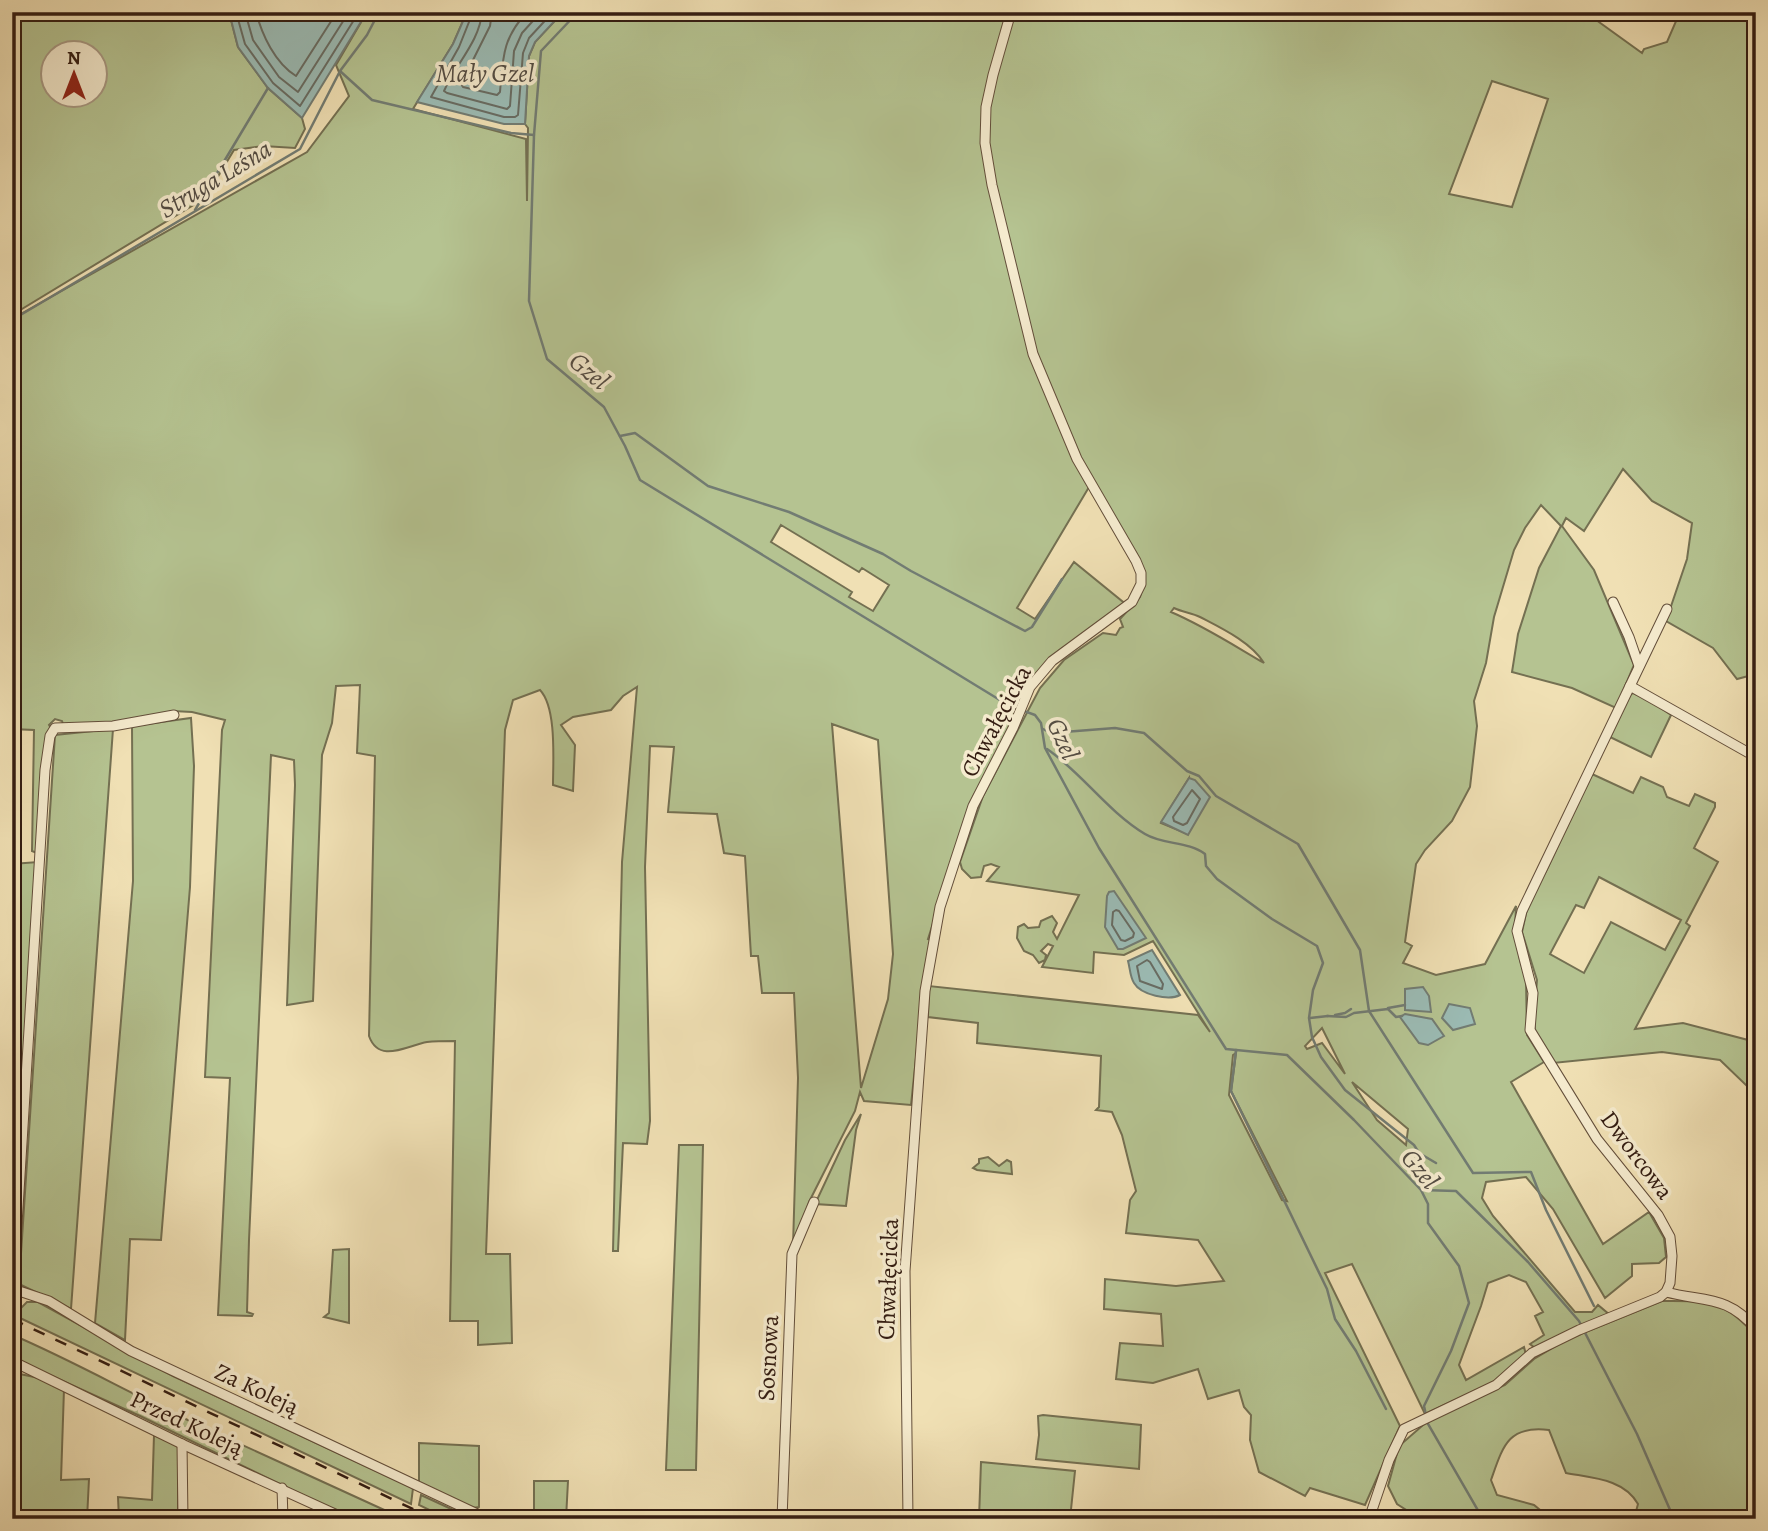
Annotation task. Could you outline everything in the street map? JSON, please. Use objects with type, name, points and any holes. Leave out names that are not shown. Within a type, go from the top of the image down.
[{"type":"street","name":"Chwałęcicka","points":[[908,1519],[905,1270],[926,983],[940,907],[965,825],[1033,681],[1042,670],[1132,602],[1140,589],[1141,578],[1136,561],[1077,459],[1033,354],[992,185],[985,142],[986,107],[1011,12]]},
{"type":"street","points":[[1613,602],[1639,666]]},
{"type":"street","name":"Dworcowa","points":[[1666,1292],[1670,1283],[1672,1256],[1670,1237],[1658,1215],[1597,1139],[1530,1030],[1533,993],[1517,931],[1522,911],[1667,609]]},
{"type":"street","points":[[1630,686],[1756,757]]},
{"type":"street","points":[[12,1312],[47,749],[50,736],[55,729],[113,726],[174,715]]},
{"type":"street","name":"Sosnowa","points":[[782,1519],[792,1254],[814,1202]]},
{"type":"street","name":"Za Koleją","points":[[15,1290],[49,1301],[131,1351],[488,1519]]},
{"type":"street","points":[[1369,1519],[1389,1460],[1404,1429],[1496,1384],[1532,1353],[1666,1292],[1728,1305],[1743,1315],[1756,1329]]},
{"type":"street","name":"Przed Koleją","points":[[12,1361],[182,1444],[346,1519]]},
{"type":"street","points":[[182,1444],[183,1519]]},
{"type":"street","points":[[282,1488],[283,1519]]},
{"type":"green space","points":[[12,12],[229,12],[238,47],[268,88],[302,118],[305,129],[295,148],[263,146],[234,150],[205,198],[12,315]]},
{"type":"green space","points":[[367,12],[467,12],[453,44],[413,109],[526,139],[527,201],[528,128],[525,124],[529,56],[535,42],[563,12],[1585,12],[1642,53],[1644,49],[1667,42],[1680,12],[1756,12],[1756,674],[1737,679],[1713,648],[1666,621],[1687,559],[1692,523],[1652,501],[1623,469],[1584,531],[1566,518],[1562,526],[1594,570],[1634,665],[1616,708],[1572,688],[1512,672],[1518,634],[1539,568],[1561,526],[1541,505],[1514,550],[1494,617],[1486,663],[1474,701],[1477,726],[1470,787],[1452,821],[1416,864],[1405,942],[1412,946],[1403,963],[1436,975],[1485,964],[1516,906],[1515,929],[1526,980],[1527,1035],[1544,1062],[1511,1082],[1603,1244],[1649,1212],[1664,1238],[1666,1257],[1659,1263],[1632,1264],[1632,1276],[1605,1298],[1553,1209],[1526,1177],[1486,1182],[1482,1198],[1493,1216],[1575,1312],[1592,1312],[1598,1305],[1610,1315],[1535,1348],[1530,1344],[1544,1335],[1535,1316],[1543,1312],[1526,1282],[1509,1275],[1488,1283],[1459,1365],[1466,1380],[1524,1347],[1526,1355],[1496,1381],[1425,1414],[1352,1264],[1325,1273],[1400,1426],[1365,1505],[1310,1488],[1305,1496],[1259,1472],[1250,1440],[1251,1415],[1244,1407],[1239,1390],[1208,1399],[1198,1369],[1153,1383],[1116,1379],[1120,1343],[1163,1346],[1161,1314],[1104,1309],[1105,1279],[1176,1286],[1224,1281],[1198,1240],[1126,1233],[1130,1200],[1136,1191],[1122,1135],[1112,1112],[1096,1110],[1099,1107],[1101,1056],[977,1043],[978,1023],[928,1017],[929,986],[1198,1015],[1210,1032],[1153,941],[1124,955],[1094,952],[1093,973],[1042,967],[1053,946],[1048,944],[1041,951],[1046,955],[1045,960],[1039,963],[1033,955],[1024,951],[1017,938],[1018,927],[1024,924],[1028,928],[1039,927],[1041,921],[1052,916],[1057,923],[1053,932],[1057,939],[1079,895],[987,881],[999,867],[991,864],[984,866],[981,877],[971,878],[962,869],[960,862],[983,796],[1040,688],[1064,660],[1103,633],[1116,635],[1123,627],[1120,619],[1140,597],[1144,583],[1092,482],[1017,608],[1035,619],[1074,562],[1128,606],[1061,649],[1035,676],[973,797],[928,939],[931,940],[926,963],[911,1105],[864,1101],[860,1092],[855,1111],[810,1200],[793,1246],[798,1078],[794,993],[762,993],[758,956],[751,956],[745,856],[724,853],[717,814],[668,812],[674,747],[650,746],[645,867],[650,1121],[647,1144],[623,1143],[618,1251],[613,1251],[622,862],[637,687],[623,696],[611,710],[573,717],[561,725],[575,745],[573,791],[553,785],[552,722],[540,690],[513,700],[505,730],[486,1254],[510,1254],[512,1343],[478,1345],[478,1321],[450,1321],[455,1041],[427,1042],[386,1051],[379,1049],[369,1036],[375,756],[357,753],[360,685],[336,686],[332,723],[322,755],[313,1001],[287,1005],[294,760],[271,755],[249,1240],[247,1312],[253,1314],[218,1315],[230,1078],[205,1077],[222,730],[225,720],[192,712],[173,711],[129,722],[63,724],[55,719],[49,725],[52,730],[37,853],[32,851],[34,730],[12,729],[12,319],[307,152],[349,96],[336,65]],"holes":[[[1492,81],[1548,99],[1512,207],[1449,194]],[[781,525],[859,572],[862,568],[889,585],[873,611],[849,597],[852,592],[771,542]],[[1174,608],[1217,626],[1244,642],[1264,663],[1171,612]],[[832,724],[878,740],[893,954],[888,999],[861,1088]],[[1189,778],[1188,834],[1161,823]],[[1322,1028],[1345,1074],[1322,1043],[1307,1049],[1305,1046]],[[1236,1053],[1231,1091],[1287,1201],[1282,1200],[1229,1095],[1233,1055]],[[1352,1082],[1408,1129],[1406,1145],[1377,1120]]]},
{"type":"green space","points":[[1633,693],[1671,715],[1651,757],[1610,737]]},
{"type":"green space","points":[[191,718],[194,766],[190,887],[161,1240],[130,1239],[125,1340],[95,1323],[133,881],[132,726]]},
{"type":"green space","points":[[113,729],[71,1309],[19,1284],[55,735]]},
{"type":"green space","points":[[1592,774],[1633,793],[1641,777],[1663,787],[1667,797],[1689,806],[1695,794],[1715,803],[1694,848],[1718,862],[1686,923],[1690,926],[1635,1029],[1683,1023],[1748,1040],[1756,1049],[1756,1091],[1749,1088],[1720,1060],[1662,1052],[1553,1063],[1535,1034],[1537,980],[1522,932],[1528,904]],"holes":[[[1599,877],[1681,920],[1665,950],[1611,922],[1584,973],[1550,954],[1576,905],[1584,908]]]},
{"type":"green space","points":[[38,862],[12,1260],[12,864]]},
{"type":"green space","points":[[861,1114],[856,1130],[846,1206],[815,1204],[845,1140]]},
{"type":"green space","points":[[679,1145],[703,1145],[696,1470],[666,1470]]},
{"type":"green space","points":[[988,1157],[999,1166],[1007,1160],[1011,1162],[1012,1174],[973,1168],[979,1163],[979,1159]]},
{"type":"green space","points":[[349,1249],[349,1323],[324,1317],[329,1313],[333,1250]]},
{"type":"green space","points":[[1662,1301],[1692,1301],[1715,1305],[1734,1315],[1756,1336],[1756,1519],[1634,1519],[1638,1504],[1625,1489],[1597,1478],[1566,1473],[1549,1430],[1535,1429],[1524,1431],[1509,1440],[1499,1457],[1491,1480],[1497,1495],[1534,1505],[1551,1519],[1452,1519],[1408,1511],[1397,1504],[1388,1486],[1399,1446],[1430,1419],[1505,1385],[1534,1359],[1566,1340]]},
{"type":"green space","points":[[27,1302],[38,1302],[173,1376],[413,1488],[411,1504],[20,1318],[19,1310]]},
{"type":"green space","points":[[15,1336],[179,1416],[404,1519],[352,1519],[140,1416],[23,1363],[13,1349]]},
{"type":"green space","points":[[15,1373],[39,1378],[64,1389],[61,1480],[89,1479],[87,1519],[17,1519]]},
{"type":"green space","points":[[1038,1416],[1141,1425],[1139,1469],[1036,1459]]},
{"type":"green space","points":[[154,1435],[178,1445],[178,1519],[119,1519],[118,1497],[152,1500]]},
{"type":"green space","points":[[419,1443],[479,1446],[479,1507],[473,1508],[419,1483]]},
{"type":"green space","points":[[981,1462],[1075,1471],[1070,1519],[979,1519]]},
{"type":"green space","points":[[534,1481],[568,1481],[566,1519],[534,1519]]},
{"type":"green space","points":[[421,1495],[473,1519],[448,1519],[419,1505]]},
{"type":"water","points":[[229,12],[367,12],[302,118],[268,88],[238,47]]},
{"type":"water","name":"Mały Gzel","points":[[467,12],[563,12],[535,42],[529,56],[525,124],[504,124],[417,102],[453,44]]},
{"type":"water","points":[[1189,778],[1195,780],[1210,797],[1188,835],[1161,822]]},
{"type":"water","points":[[1114,891],[1146,938],[1123,949],[1118,949],[1105,927],[1107,896]]},
{"type":"water","points":[[1152,950],[1180,995],[1156,996],[1143,991],[1134,983],[1128,961]]},
{"type":"water","points":[[1423,987],[1429,996],[1431,1012],[1405,1010],[1405,989]]},
{"type":"water","points":[[1449,1004],[1470,1008],[1475,1024],[1453,1030],[1442,1018]]},
{"type":"water","points":[[1405,1014],[1432,1019],[1444,1036],[1428,1045],[1419,1043],[1400,1017]]},
{"type":"waterway","name":"Struga Leśna","points":[[12,320],[300,149],[340,71],[367,35],[379,12]]},
{"type":"waterway","name":"Gzel","points":[[578,12],[541,51],[534,135],[529,301],[547,359],[604,407],[640,480],[1008,705],[1035,715],[1041,723],[1045,748],[1099,848],[1226,1049],[1287,1055],[1421,1190],[1428,1204],[1428,1223],[1459,1266],[1469,1303],[1451,1351],[1424,1406],[1426,1415]]},
{"type":"waterway","name":"Gzel","points":[[648,12],[708,18],[713,12]]},
{"type":"waterway","points":[[340,71],[372,100],[511,133],[534,135]]},
{"type":"waterway","points":[[195,210],[268,88]]},
{"type":"waterway","points":[[620,436],[635,433],[708,486],[789,512],[883,554],[1025,631],[1032,627],[1062,579]]},
{"type":"waterway","points":[[1043,729],[1051,733],[1115,728],[1144,733],[1187,771],[1199,776],[1216,796],[1298,844],[1360,950],[1369,1011],[1473,1173],[1531,1172],[1546,1210],[1594,1306]]},
{"type":"waterway","points":[[1047,749],[1131,825],[1152,837],[1191,847],[1205,854],[1206,866],[1217,879],[1272,919],[1317,946],[1323,963],[1313,990],[1309,1018],[1312,1037],[1321,1057],[1345,1090],[1414,1145],[1419,1153],[1436,1163]]},
{"type":"waterway","points":[[1388,1008],[1405,1005]]},
{"type":"waterway","points":[[1335,1015],[1351,1009]]},
{"type":"waterway","points":[[1327,1016],[1346,1017],[1354,1013],[1388,1009],[1396,1017],[1402,1016]]},
{"type":"waterway","points":[[1310,1018],[1328,1016]]},
{"type":"waterway","points":[[1236,1050],[1231,1091],[1327,1289],[1335,1319],[1356,1351],[1386,1409]]},
{"type":"waterway","points":[[1421,1190],[1456,1191],[1528,1262],[1579,1321],[1637,1434],[1674,1519]]},
{"type":"waterway","name":"Gzel","points":[[1427,1422],[1483,1519]]},
{"type":"railway","points":[[12,1319],[434,1519]]}]
